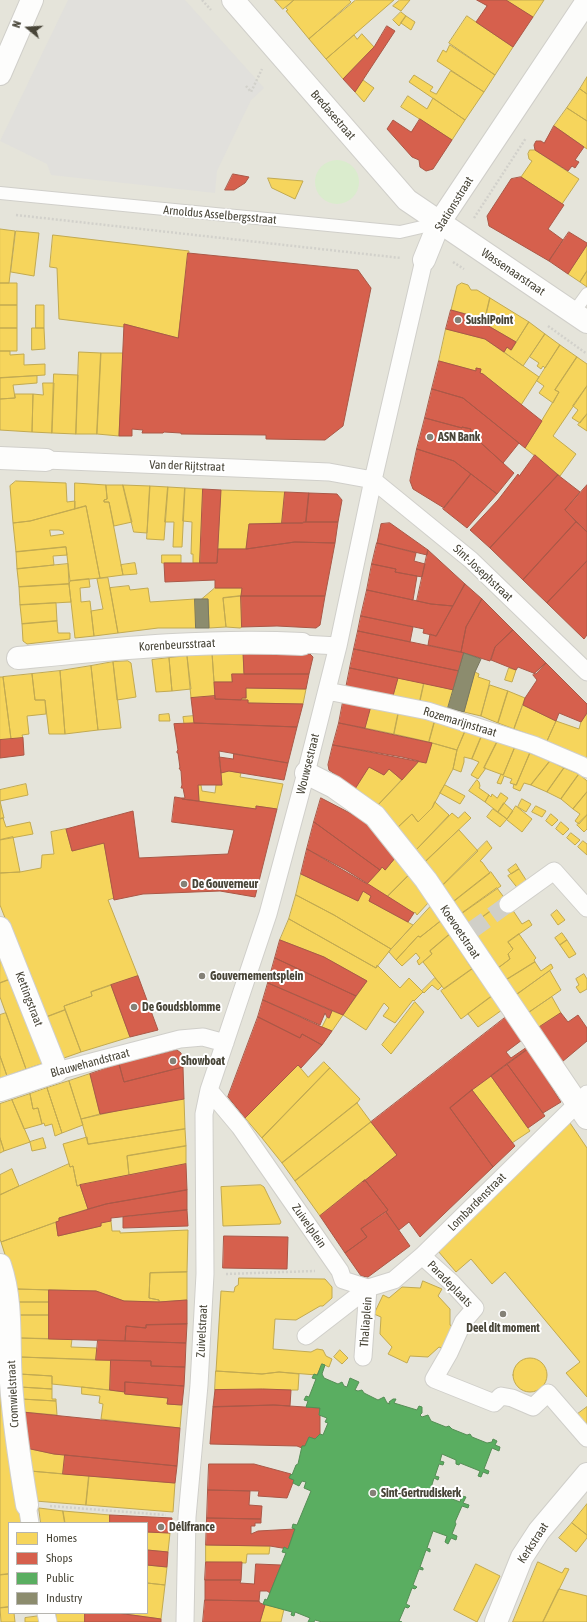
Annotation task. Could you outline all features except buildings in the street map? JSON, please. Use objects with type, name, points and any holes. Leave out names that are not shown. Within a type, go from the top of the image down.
[{"type":"street","points":[[0,74],[32,0]]},
{"type":"street","name":"Bredasestraat","points":[[233,0],[399,191],[412,204],[439,223]]},
{"type":"street","name":"Stationsstraat","points":[[373,480],[424,260],[439,223],[587,1]]},
{"type":"street","name":"Wassenaarstraat","points":[[439,223],[581,317]]},
{"type":"street","name":"Van der Rijtstraat","points":[[0,458],[329,472],[373,480]]},
{"type":"street","name":"Wouwsestraat","points":[[225,1042],[268,914],[306,773],[338,646],[373,480]]},
{"type":"street","name":"Sint-Josephstraat","points":[[373,480],[471,560],[587,672]]},
{"type":"street","name":"Korenbeursstraat","points":[[18,658],[148,646],[254,642],[338,646]]},
{"type":"street","name":"Rozemarijnstraat","points":[[327,691],[428,711],[534,745],[587,769]]},
{"type":"street","name":"Koevoetstraat","points":[[306,773],[334,787],[375,816],[468,933],[583,1105]]},
{"type":"street","points":[[508,904],[554,871],[587,908]]},
{"type":"street","name":"Kettingstraat","points":[[0,928],[57,1071]]},
{"type":"street","name":"Blauwehandstraat","points":[[0,1090],[57,1071],[180,1039],[204,1037],[225,1042]]},
{"type":"street","name":"Zuivelstraat","points":[[185,1622],[187,1517],[199,1385],[205,1274],[204,1121],[209,1090],[225,1042]]},
{"type":"street","name":"Zuivelplein","points":[[209,1090],[240,1127],[340,1271],[343,1280],[368,1288]]},
{"type":"street","name":"Lombardenstraat","points":[[368,1288],[394,1280],[422,1256],[583,1105]]},
{"type":"street","name":"Paradeplaats","points":[[422,1256],[451,1282],[475,1308],[463,1322],[449,1353],[434,1379],[494,1403],[501,1396],[512,1398],[533,1408],[548,1394],[587,1438]]},
{"type":"street","name":"Cromwielstraat","points":[[0,1265],[4,1278],[11,1332],[11,1382],[16,1443],[29,1514]]},
{"type":"street","points":[[306,1336],[368,1288]]},
{"type":"street","name":"Thaliaplein","points":[[363,1357],[368,1288]]},
{"type":"street","name":"Kerkstraat","points":[[496,1622],[522,1557],[539,1531],[587,1474]]},
{"type":"lane","name":"Arnoldus Asselbergsstraat","points":[[0,193],[400,232],[439,223]]},
{"type":"lane","points":[[581,317],[587,294]]},
{"type":"path","points":[[246,86],[251,92],[262,69]]},
{"type":"path","name":"Stationsstraat","points":[[471,224],[529,134]]},
{"type":"path","name":"Arnoldus Asselbergsstraat","points":[[16,215],[424,260]]},
{"type":"path","points":[[205,1274],[340,1271]]},
{"type":"path","points":[[29,1514],[187,1517]]},
{"type":"shaded area","points":[[0,0],[587,0],[587,1622],[0,1622]]},
{"type":"shaded area","points":[[68,0],[185,0],[264,88],[251,100],[217,171],[215,193],[51,175],[47,164],[0,141]]},
{"type":"green space","points":[[333,160],[341,160],[353,166],[359,178],[359,186],[353,198],[341,204],[333,204],[321,198],[315,186],[315,178],[321,166]]},
{"type":"tunnel","points":[[472,930],[508,904]]},
{"type":"place","name":"SushiPoint","points":[[458,320]]},
{"type":"place","name":"ASN Bank","points":[[430,437]]},
{"type":"place","name":"De Gouverneur","points":[[184,884]]},
{"type":"place","name":"Gouvernementsplein","points":[[202,976]]},
{"type":"place","name":"De Goudsblomme","points":[[134,1007]]},
{"type":"place","name":"Showboat","points":[[173,1061]]},
{"type":"place","name":"Deel dit moment","points":[[503,1314]]},
{"type":"place","name":"Sint-Gertrudiskerk","points":[[373,1493]]},
{"type":"place","name":"Délifrance","points":[[161,1527]]}]
